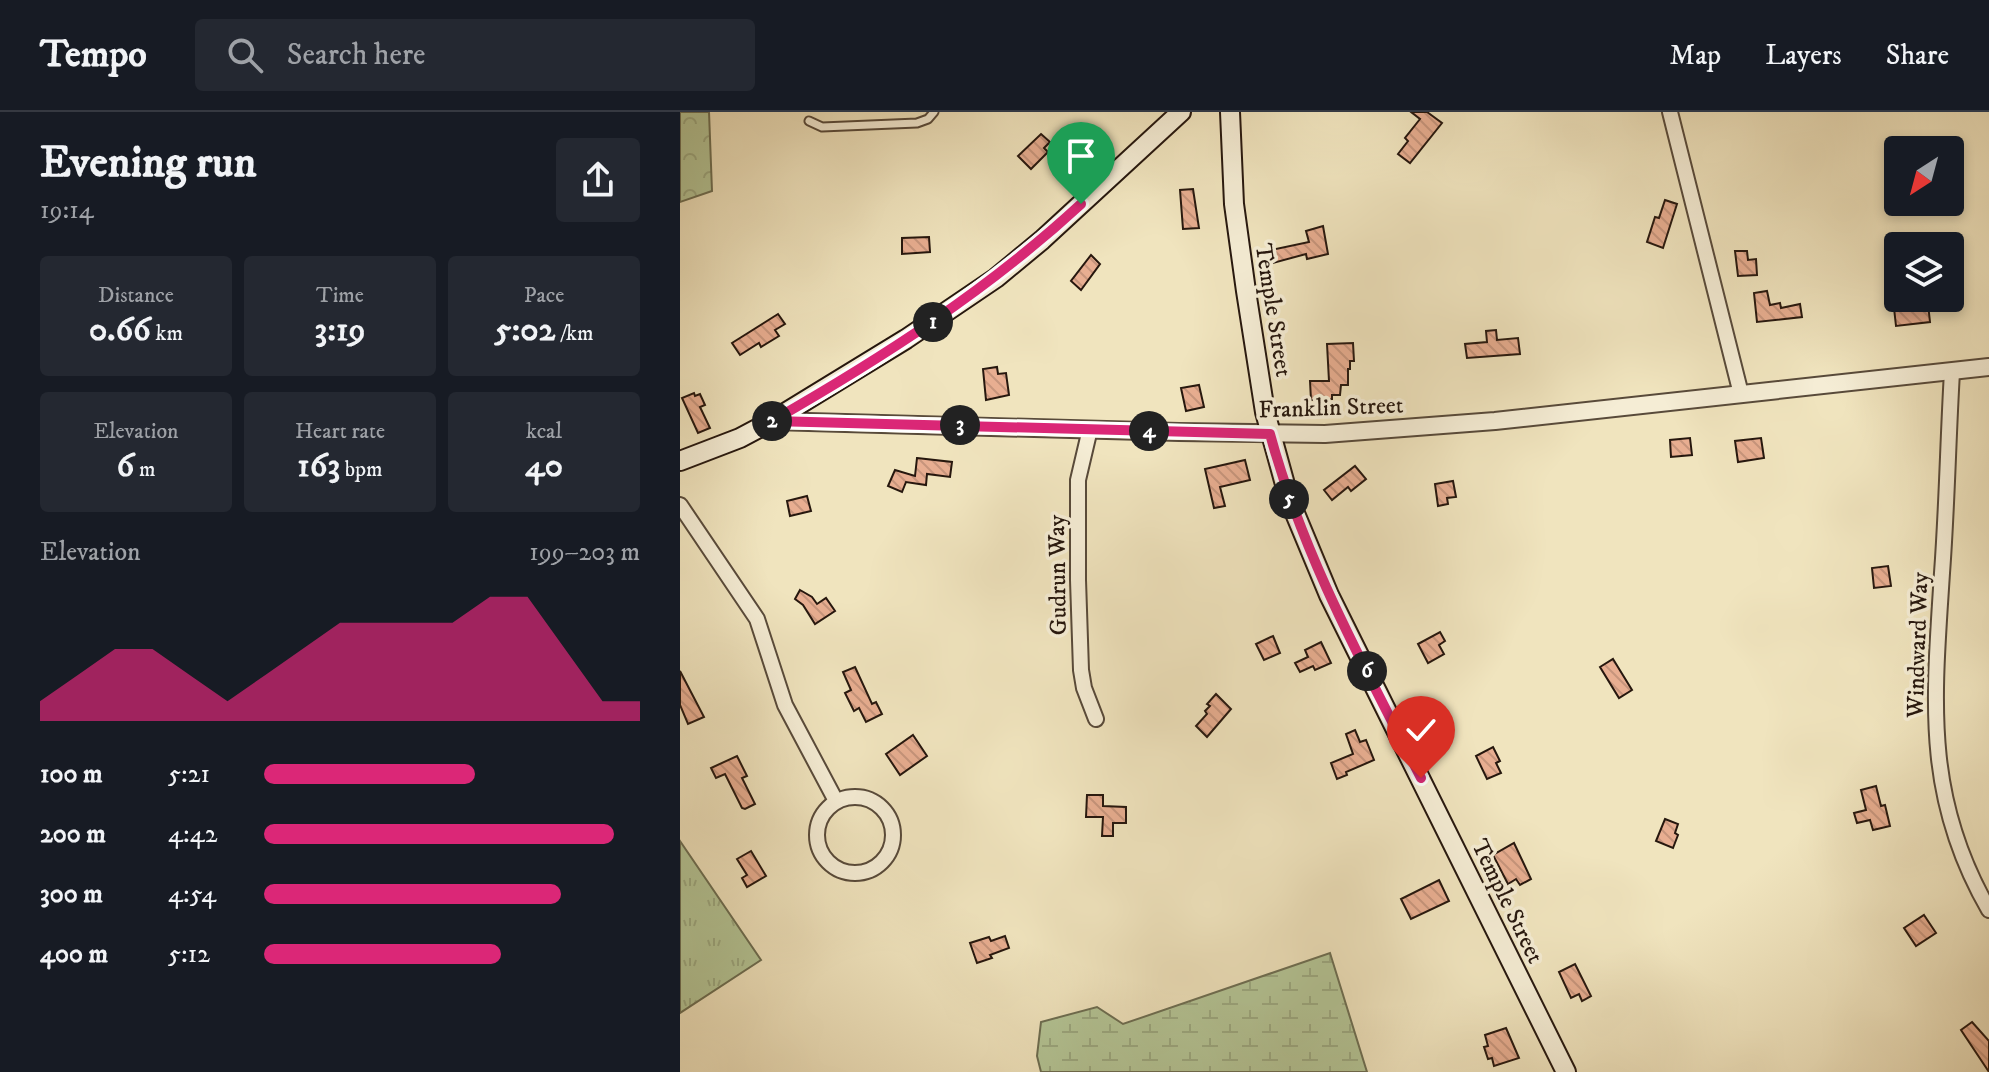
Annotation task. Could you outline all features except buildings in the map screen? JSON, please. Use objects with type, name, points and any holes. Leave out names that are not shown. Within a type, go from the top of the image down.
[{"type":"main road","points":[[772,421],[906,339],[996,278],[1042,240],[1181,112]]},
{"type":"main road","name":"Temple Street","points":[[1230,112],[1232,177],[1240,247],[1270,434],[1293,511],[1323,583],[1566,1072]]},
{"type":"main road","name":"Franklin Street","points":[[680,461],[740,438],[772,421]]},
{"type":"street","points":[[1670,112],[1741,394]]},
{"type":"street","name":"Franklin Street","points":[[772,421],[1325,434],[1495,421],[1989,367]]},
{"type":"street","name":"Windward Way","points":[[1952,372],[1936,664],[1936,736],[1939,771],[1952,829],[1961,857],[1989,910]]},
{"type":"street","name":"Gudrun Way","points":[[1090,429],[1078,480],[1078,580],[1081,670],[1084,688],[1096,719]]},
{"type":"street","points":[[680,505],[757,619],[788,712],[836,801]]},
{"type":"street","points":[[848,797],[861,798],[877,804],[888,816],[892,828],[891,846],[875,868],[860,873],[843,872],[833,867],[819,851],[816,831],[819,819],[836,801],[848,797]]},
{"type":"lane","points":[[809,121],[822,127],[917,123],[928,119],[934,112]]},
{"type":"green space","points":[[680,112],[709,112],[712,191],[680,202]]},
{"type":"green space","points":[[680,841],[761,960],[680,1013]]},
{"type":"green space","points":[[1330,953],[1367,1072],[1041,1072],[1037,1056],[1041,1022],[1097,1007],[1123,1024]]},
{"type":"route","points":[[1081,204],[1022,258],[965,300],[772,421],[1270,434],[1289,499],[1317,570],[1421,778]]}]
